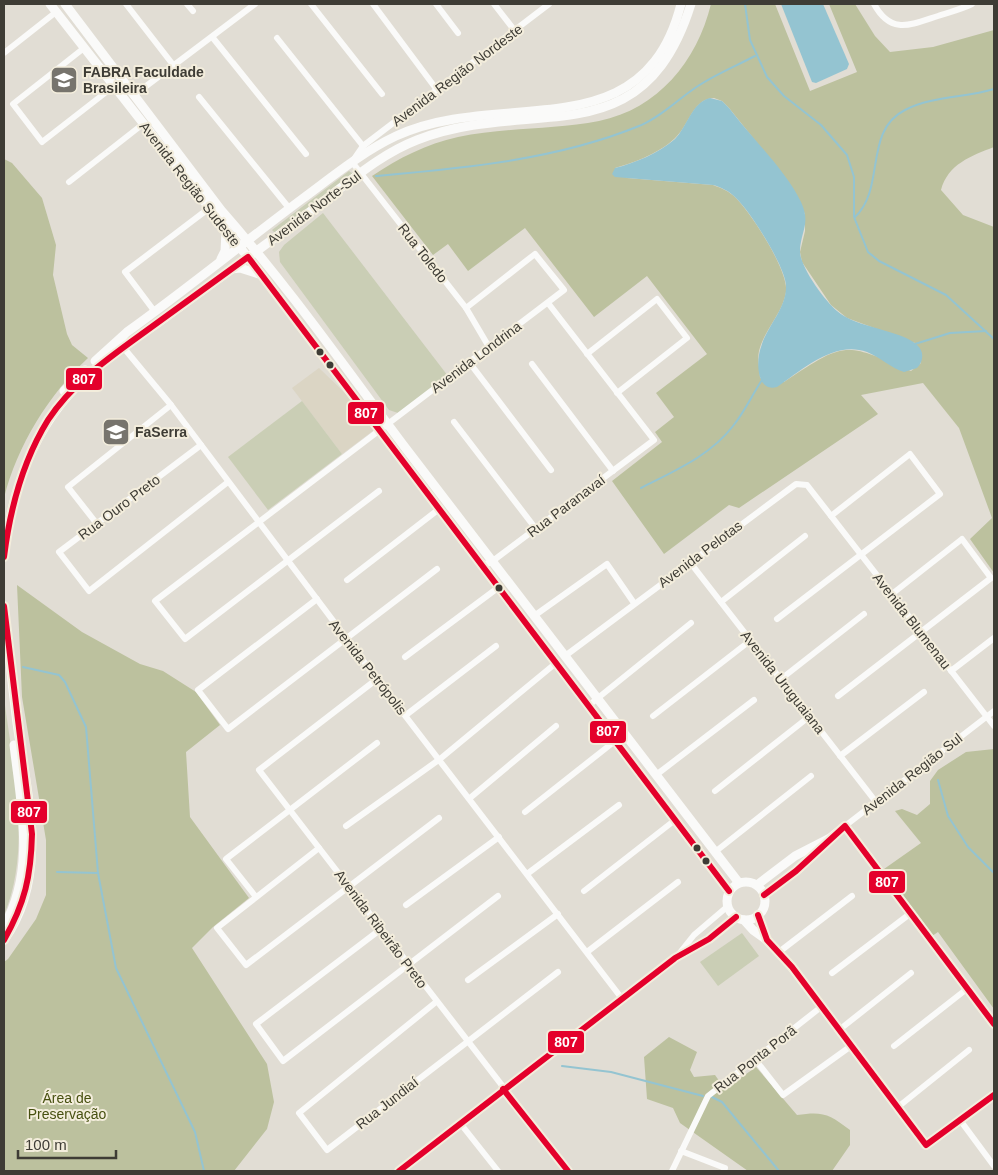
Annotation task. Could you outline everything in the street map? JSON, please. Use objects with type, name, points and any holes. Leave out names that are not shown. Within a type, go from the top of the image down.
[{"type":"street","name":"Avenida Região Sudeste","points":[[50,4],[208,209],[248,257],[306,336],[500,587],[729,891]]},
{"type":"street","name":"Avenida Região Sudeste","points":[[65,4],[133,96],[317,327],[388,424],[739,883]]},
{"type":"street","points":[[126,4],[174,66]]},
{"type":"street","points":[[187,4],[193,12]]},
{"type":"street","points":[[133,96],[213,38],[252,4]]},
{"type":"street","points":[[312,4],[382,94]]},
{"type":"street","points":[[373,4],[437,90]]},
{"type":"street","points":[[436,4],[458,33]]},
{"type":"street","points":[[494,4],[515,31]]},
{"type":"street","name":"Avenida Região Nordeste","points":[[352,162],[363,146],[549,4]]},
{"type":"street","name":"Avenida Norte-Sul","points":[[4,520],[14,482],[25,452],[49,412],[74,380],[127,332],[248,239],[352,162],[396,136],[426,125],[478,116],[588,104],[620,92],[637,81],[660,56],[674,28],[681,4]]},
{"type":"street","name":"Avenida Norte-Sul","points":[[4,557],[8,522],[29,457],[56,411],[88,374],[123,346],[257,251],[361,173],[403,146],[441,132],[466,126],[590,112],[626,98],[649,80],[666,60],[679,37],[691,4]]},
{"type":"street","points":[[874,4],[881,17],[895,24],[909,26],[970,4]]},
{"type":"street","points":[[4,52],[56,12]]},
{"type":"street","points":[[213,38],[306,154]]},
{"type":"street","points":[[277,38],[363,146]]},
{"type":"street","points":[[84,48],[13,104],[42,142],[114,86]]},
{"type":"street","points":[[199,97],[289,208]]},
{"type":"street","points":[[69,182],[143,124]]},
{"type":"street","name":"Rua Toledo","points":[[352,162],[466,308],[489,347]]},
{"type":"street","points":[[155,312],[125,272],[208,209]]},
{"type":"street","points":[[236,227],[247,230],[265,227]]},
{"type":"street","points":[[220,261],[225,251],[226,230]]},
{"type":"street","points":[[266,263],[264,252],[272,240]]},
{"type":"street","name":"Avenida Londrina","points":[[288,560],[185,638],[155,601],[564,290],[535,254],[466,308]]},
{"type":"street","points":[[231,269],[245,269],[261,275]]},
{"type":"street","points":[[548,303],[587,354],[617,392],[687,338],[656,299],[587,354]]},
{"type":"street","points":[[293,318],[297,311],[303,310]]},
{"type":"street","points":[[306,336],[317,327]]},
{"type":"street","points":[[123,346],[123,339],[127,332]]},
{"type":"street","name":"Avenida Petrópolis","points":[[123,346],[171,405],[346,639],[440,758],[623,1000]]},
{"type":"street","points":[[469,362],[551,470]]},
{"type":"street","points":[[532,364],[613,471]]},
{"type":"street","name":"Rua Paranavaí","points":[[492,561],[654,440],[617,392]]},
{"type":"street","points":[[97,524],[68,486],[171,405]]},
{"type":"street","points":[[454,422],[536,529]]},
{"type":"street","name":"Rua Ouro Preto","points":[[200,445],[59,552],[89,590],[228,482]]},
{"type":"street","points":[[777,619],[940,494],[910,454],[831,516]]},
{"type":"street","name":"Avenida Pelotas","points":[[565,656],[690,561],[796,484],[806,485],[831,516]]},
{"type":"street","points":[[288,560],[379,491]]},
{"type":"street","points":[[347,580],[439,509]]},
{"type":"street","name":"Avenida Blumenau","points":[[831,516],[994,726]]},
{"type":"street","points":[[721,602],[805,536]]},
{"type":"street","points":[[838,696],[991,578],[962,539],[892,594]]},
{"type":"street","points":[[477,558],[484,564],[492,561]]},
{"type":"street","name":"Avenida Uruguaiana","points":[[690,561],[876,802]]},
{"type":"street","points":[[534,616],[607,564],[634,603]]},
{"type":"street","points":[[317,600],[198,690],[228,730],[437,569]]},
{"type":"street","points":[[405,657],[500,587]]},
{"type":"street","points":[[507,597],[514,595],[521,598]]},
{"type":"street","points":[[4,606],[32,847],[26,893],[18,917],[4,940]]},
{"type":"street","points":[[781,680],[864,614]]},
{"type":"street","points":[[588,706],[690,623]]},
{"type":"street","points":[[952,671],[994,638]]},
{"type":"street","points":[[653,716],[751,640]]},
{"type":"street","points":[[406,715],[496,646]]},
{"type":"street","points":[[4,653],[24,842],[18,892],[4,926]]},
{"type":"street","points":[[346,826],[440,758],[556,663]]},
{"type":"street","name":"Avenida Ribeirão Preto","points":[[377,679],[259,770],[568,1171]]},
{"type":"street","points":[[840,756],[924,692]]},
{"type":"street","points":[[656,775],[754,700]]},
{"type":"street","name":"Avenida Região Sul","points":[[764,895],[796,871],[845,826],[994,711]]},
{"type":"street","points":[[715,791],[810,716]]},
{"type":"street","points":[[470,798],[556,726]]},
{"type":"street","points":[[526,812],[615,741]]},
{"type":"street","points":[[256,897],[226,859],[377,743]]},
{"type":"street","points":[[715,852],[811,776]]},
{"type":"street","points":[[527,874],[618,805]]},
{"type":"street","points":[[319,848],[217,928],[246,965],[439,818]]},
{"type":"street","points":[[584,891],[676,820]]},
{"type":"street","points":[[845,826],[994,1024]]},
{"type":"street","points":[[406,905],[499,837]]},
{"type":"street","name":"Avenida Região Sul","points":[[757,885],[795,856],[830,838]]},
{"type":"street","points":[[587,952],[678,882]]},
{"type":"street","points":[[399,1171],[503,1089],[676,958],[740,918],[758,915],[764,905],[764,895],[757,885],[748,882],[739,883],[729,891],[728,906],[694,935],[676,958]]},
{"type":"street","points":[[381,929],[256,1024],[268,1043],[283,1061],[498,896]]},
{"type":"street","points":[[779,952],[852,896]]},
{"type":"street","points":[[728,906],[753,930],[768,940],[779,952],[926,1145],[994,1095]]},
{"type":"street","points":[[832,973],[911,913]]},
{"type":"street","points":[[468,980],[558,914]]},
{"type":"street","points":[[758,915],[768,940]]},
{"type":"street","points":[[466,1041],[558,972]]},
{"type":"street","points":[[839,1030],[911,973]]},
{"type":"street","points":[[894,1046],[968,988]]},
{"type":"street","name":"Rua Jundiaí","points":[[436,1002],[299,1113],[326,1150],[466,1041]]},
{"type":"street","name":"Rua Ponta Porã","points":[[672,1171],[708,1096],[821,1007]]},
{"type":"street","points":[[754,1058],[783,1095],[851,1046]]},
{"type":"street","points":[[898,1107],[969,1050]]},
{"type":"street","points":[[960,1120],[994,1166]]},
{"type":"street","points":[[460,1123],[498,1171]]},
{"type":"street","points":[[681,1151],[725,1170]]},
{"type":"shaded area","points":[[319,368],[347,395],[374,430],[342,454],[292,388]]},
{"type":"green space","points":[[711,4],[775,4],[810,91],[857,72],[829,4],[855,4],[875,36],[890,52],[933,47],[994,30],[994,147],[961,162],[944,181],[941,190],[963,215],[994,227],[994,573],[970,539],[992,518],[959,428],[923,383],[861,395],[878,414],[739,508],[729,505],[664,554],[612,481],[662,442],[655,432],[674,417],[656,393],[707,354],[647,276],[594,317],[525,228],[468,271],[448,244],[433,255],[372,176],[413,152],[458,137],[582,124],[620,115],[639,106],[657,94],[672,79],[696,45],[705,25]],"holes":[[[714,98],[722,101],[787,180],[805,214],[805,231],[800,252],[802,262],[831,305],[847,318],[915,343],[921,363],[911,371],[872,355],[846,350],[821,359],[784,382],[760,378],[758,361],[761,343],[781,307],[786,292],[782,271],[768,243],[751,216],[733,196],[713,185],[627,178],[615,168],[648,156],[671,142],[701,102]]]},
{"type":"green space","points":[[4,159],[12,163],[42,198],[56,245],[53,275],[67,334],[72,345],[88,358],[60,388],[36,422],[17,459],[4,498]]},
{"type":"green space","points":[[349,171],[353,174],[275,233],[272,230]]},
{"type":"green space","points":[[323,213],[448,376],[398,413],[389,410],[280,262],[279,252],[284,245]]},
{"type":"green space","points":[[302,401],[342,454],[268,510],[228,457]]},
{"type":"green space","name":"Área de Preservação","points":[[17,585],[82,632],[140,664],[163,671],[196,692],[220,725],[186,752],[190,817],[249,898],[213,927],[192,948],[267,1064],[274,1102],[267,1129],[234,1171],[4,1171],[4,962],[36,919],[46,895],[46,840],[22,697]]},
{"type":"green space","points":[[4,698],[15,780],[19,836],[12,890],[4,915]]},
{"type":"green space","points":[[994,749],[994,1009],[938,932],[932,936],[884,869],[921,843],[895,811],[902,809],[917,815],[930,804],[930,781],[938,770],[966,752]]},
{"type":"green space","points":[[742,933],[759,956],[718,986],[700,962]]},
{"type":"green space","points":[[669,1037],[697,1052],[690,1070],[694,1077],[715,1075],[725,1089],[756,1067],[797,1115],[813,1113],[825,1115],[837,1120],[850,1130],[850,1145],[832,1171],[748,1171],[680,1123],[673,1108],[647,1099],[644,1057]]},
{"type":"water","points":[[781,4],[823,4],[849,64],[847,69],[816,83],[812,82]]},
{"type":"water","points":[[710,98],[722,101],[729,108],[778,166],[795,190],[804,209],[805,216],[805,227],[800,250],[801,257],[808,274],[820,292],[845,317],[901,336],[917,345],[920,348],[922,357],[921,363],[917,368],[904,372],[867,352],[855,349],[831,353],[808,365],[777,387],[770,388],[761,380],[758,367],[759,353],[764,339],[783,303],[786,287],[781,267],[750,215],[733,196],[713,185],[615,177],[612,174],[615,168],[646,157],[669,144],[679,134],[699,104]]},
{"type":"waterway","points":[[745,4],[750,40],[767,77],[784,96],[821,125],[847,155],[854,177],[854,217],[868,252],[879,261],[946,295],[994,339]]},
{"type":"waterway","points":[[376,176],[443,170],[509,161],[543,155],[607,138],[647,122],[705,82],[755,56]]},
{"type":"waterway","points":[[855,217],[864,205],[870,191],[879,145],[892,119],[915,105],[994,89]]},
{"type":"waterway","points":[[915,344],[950,333],[986,331]]},
{"type":"waterway","points":[[641,488],[679,469],[714,446],[724,437],[737,420],[762,380]]},
{"type":"waterway","points":[[23,667],[59,675],[65,682],[86,727],[98,873],[116,968],[195,1132],[204,1171]]},
{"type":"waterway","points":[[938,780],[948,816],[968,847],[994,873]]},
{"type":"waterway","points":[[57,872],[98,873]]},
{"type":"waterway","points":[[562,1066],[611,1072],[703,1096]]},
{"type":"waterway","points":[[712,1097],[722,1102],[779,1171]]},
{"type":"transit line","name":"807","points":[[4,557],[10,521],[24,469],[48,420],[68,394],[92,371],[248,257],[729,891]]},
{"type":"transit line","name":"807","points":[[4,606],[32,834],[26,889],[17,914],[4,940]]},
{"type":"transit line","name":"807","points":[[764,895],[796,871],[845,826],[994,1024]]},
{"type":"transit line","name":"807","points":[[758,915],[767,940],[792,967],[926,1145],[994,1095]]},
{"type":"transit line","name":"807","points":[[399,1171],[675,958],[709,939],[736,917]]},
{"type":"transit line","name":"807","points":[[503,1089],[568,1171]]},
{"type":"place","name":"FABRA Faculdade Brasileira","points":[[64,80]]},
{"type":"place","name":"FaSerra","points":[[116,432]]}]
